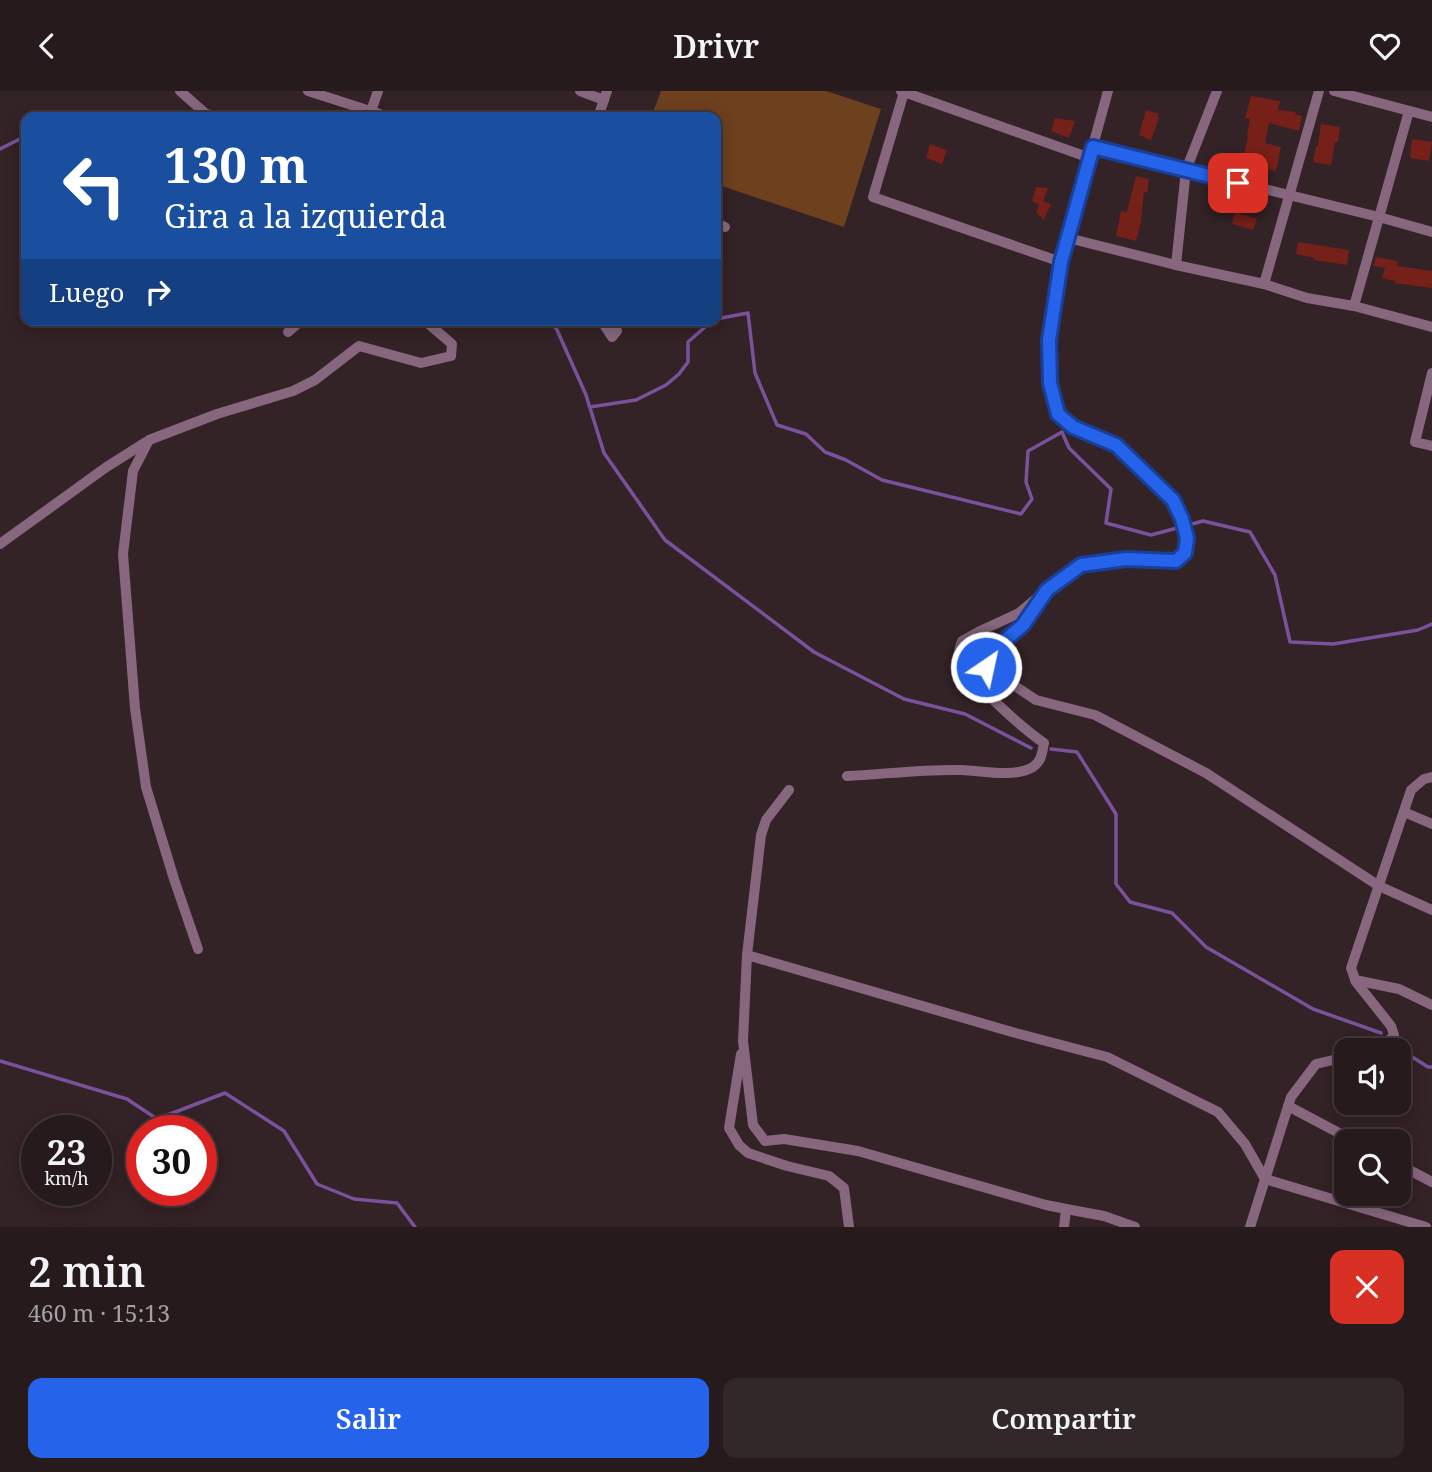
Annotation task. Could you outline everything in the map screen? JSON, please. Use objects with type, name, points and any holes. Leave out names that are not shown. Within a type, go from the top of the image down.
[{"type":"street","points":[[180,91],[204,112]]},
{"type":"street","points":[[308,91],[374,112]]},
{"type":"street","points":[[371,111],[378,91]]},
{"type":"street","points":[[580,91],[605,95],[600,112]]},
{"type":"street","points":[[847,776],[962,770],[1017,772],[1033,767],[1042,757],[1044,743],[1029,733],[965,669],[959,653],[962,641],[1019,613],[1081,565],[1126,559],[1176,561],[1185,553],[1187,538],[1173,500],[1116,445],[1073,427],[1058,414],[1050,383],[1049,340],[1061,262],[1108,91]]},
{"type":"street","points":[[1176,265],[1186,170],[1217,91]]},
{"type":"street","points":[[1264,283],[1319,91]]},
{"type":"street","points":[[1334,91],[1432,117]]},
{"type":"street","points":[[1061,262],[873,197],[902,92],[1090,158]]},
{"type":"street","points":[[1354,306],[1409,111]]},
{"type":"street","points":[[1093,147],[1432,232]]},
{"type":"street","points":[[1068,238],[1176,265],[1264,283],[1307,298],[1354,306],[1432,327]]},
{"type":"street","points":[[288,332],[295,326]]},
{"type":"street","points":[[0,544],[105,468],[149,440],[216,414],[293,391],[315,380],[359,346],[421,363],[451,356],[452,344],[431,326]]},
{"type":"street","points":[[605,326],[612,337],[617,331],[616,326]]},
{"type":"street","points":[[1432,373],[1416,442],[1432,446]]},
{"type":"street","points":[[149,440],[133,471],[123,554],[135,708],[146,787],[198,949]]},
{"type":"street","points":[[1047,590],[1023,625],[989,654],[986,667],[1036,700],[1095,715],[1206,773],[1379,886],[1432,910]]},
{"type":"street","points":[[1390,1038],[1391,1026],[1355,979],[1352,968],[1412,790],[1424,779],[1432,777]]},
{"type":"street","points":[[789,790],[766,820],[761,835],[747,955],[743,1041],[729,1128],[739,1146],[748,1153],[829,1176],[844,1188],[849,1227]]},
{"type":"street","points":[[1404,812],[1432,824]]},
{"type":"street","points":[[747,955],[1107,1057],[1218,1112],[1245,1144],[1265,1179],[1426,1227]]},
{"type":"street","points":[[1355,979],[1399,989],[1432,1005]]},
{"type":"street","points":[[743,1041],[753,1125],[765,1141],[784,1139],[858,1151],[1046,1205],[1104,1216],[1135,1227]]},
{"type":"street","points":[[1250,1227],[1291,1097],[1316,1064],[1334,1060]]},
{"type":"street","points":[[1287,1106],[1334,1131]]},
{"type":"street","points":[[1411,1171],[1432,1182]]},
{"type":"street","points":[[1064,1227],[1066,1209]]},
{"type":"shaded area","points":[[661,91],[826,91],[881,109],[844,227],[721,186],[721,112],[653,112]]},
{"type":"building","points":[[1251,96],[1280,101],[1278,110],[1296,112],[1295,114],[1302,116],[1299,131],[1269,123],[1265,143],[1281,147],[1276,171],[1242,164],[1250,119],[1245,118]]},
{"type":"building","points":[[1146,110],[1159,114],[1151,140],[1139,135]]},
{"type":"building","points":[[1055,118],[1075,121],[1069,138],[1051,131]]},
{"type":"building","points":[[1321,124],[1340,127],[1331,165],[1313,162]]},
{"type":"building","points":[[1412,139],[1432,142],[1429,161],[1410,158]]},
{"type":"building","points":[[930,144],[947,150],[942,164],[926,158]]},
{"type":"building","points":[[1136,176],[1149,179],[1147,193],[1144,192],[1136,241],[1116,236],[1121,211],[1127,212]]},
{"type":"building","points":[[1036,187],[1048,188],[1043,201],[1051,204],[1044,220],[1036,212],[1039,205],[1032,201]]},
{"type":"building","points":[[1235,212],[1257,219],[1253,230],[1232,224]]},
{"type":"building","points":[[1298,242],[1349,250],[1347,265],[1296,254]]},
{"type":"building","points":[[1376,257],[1398,261],[1397,266],[1432,271],[1432,288],[1394,283],[1395,281],[1382,278],[1385,268],[1373,266]]},
{"type":"waterway","points":[[0,149],[21,138]]},
{"type":"waterway","points":[[721,318],[748,313],[755,373],[777,425],[806,434],[825,452],[882,480],[1021,514],[1032,499],[1026,482],[1028,451],[1062,432],[1069,448],[1111,489],[1106,523],[1151,535],[1203,521],[1250,532],[1275,575],[1290,642],[1333,644],[1418,630],[1432,624]]},
{"type":"waterway","points":[[554,326],[586,395],[604,453],[665,540],[814,652],[904,699],[965,714],[1031,748]]},
{"type":"waterway","points":[[590,407],[636,400],[666,385],[688,362],[688,342],[706,326]]},
{"type":"waterway","points":[[1051,749],[1077,752],[1116,814],[1116,884],[1130,902],[1172,913],[1206,947],[1313,1009],[1381,1033]]},
{"type":"waterway","points":[[1411,1056],[1432,1067]]},
{"type":"waterway","points":[[0,1061],[127,1099],[157,1119],[225,1093],[284,1131],[317,1184],[354,1199],[397,1203],[415,1227]]},
{"type":"route","points":[[986,667],[989,654],[1023,625],[1047,590],[1081,565],[1126,559],[1176,561],[1185,553],[1187,538],[1173,500],[1116,445],[1073,427],[1058,414],[1050,383],[1049,340],[1061,262],[1093,147],[1238,183]]}]
